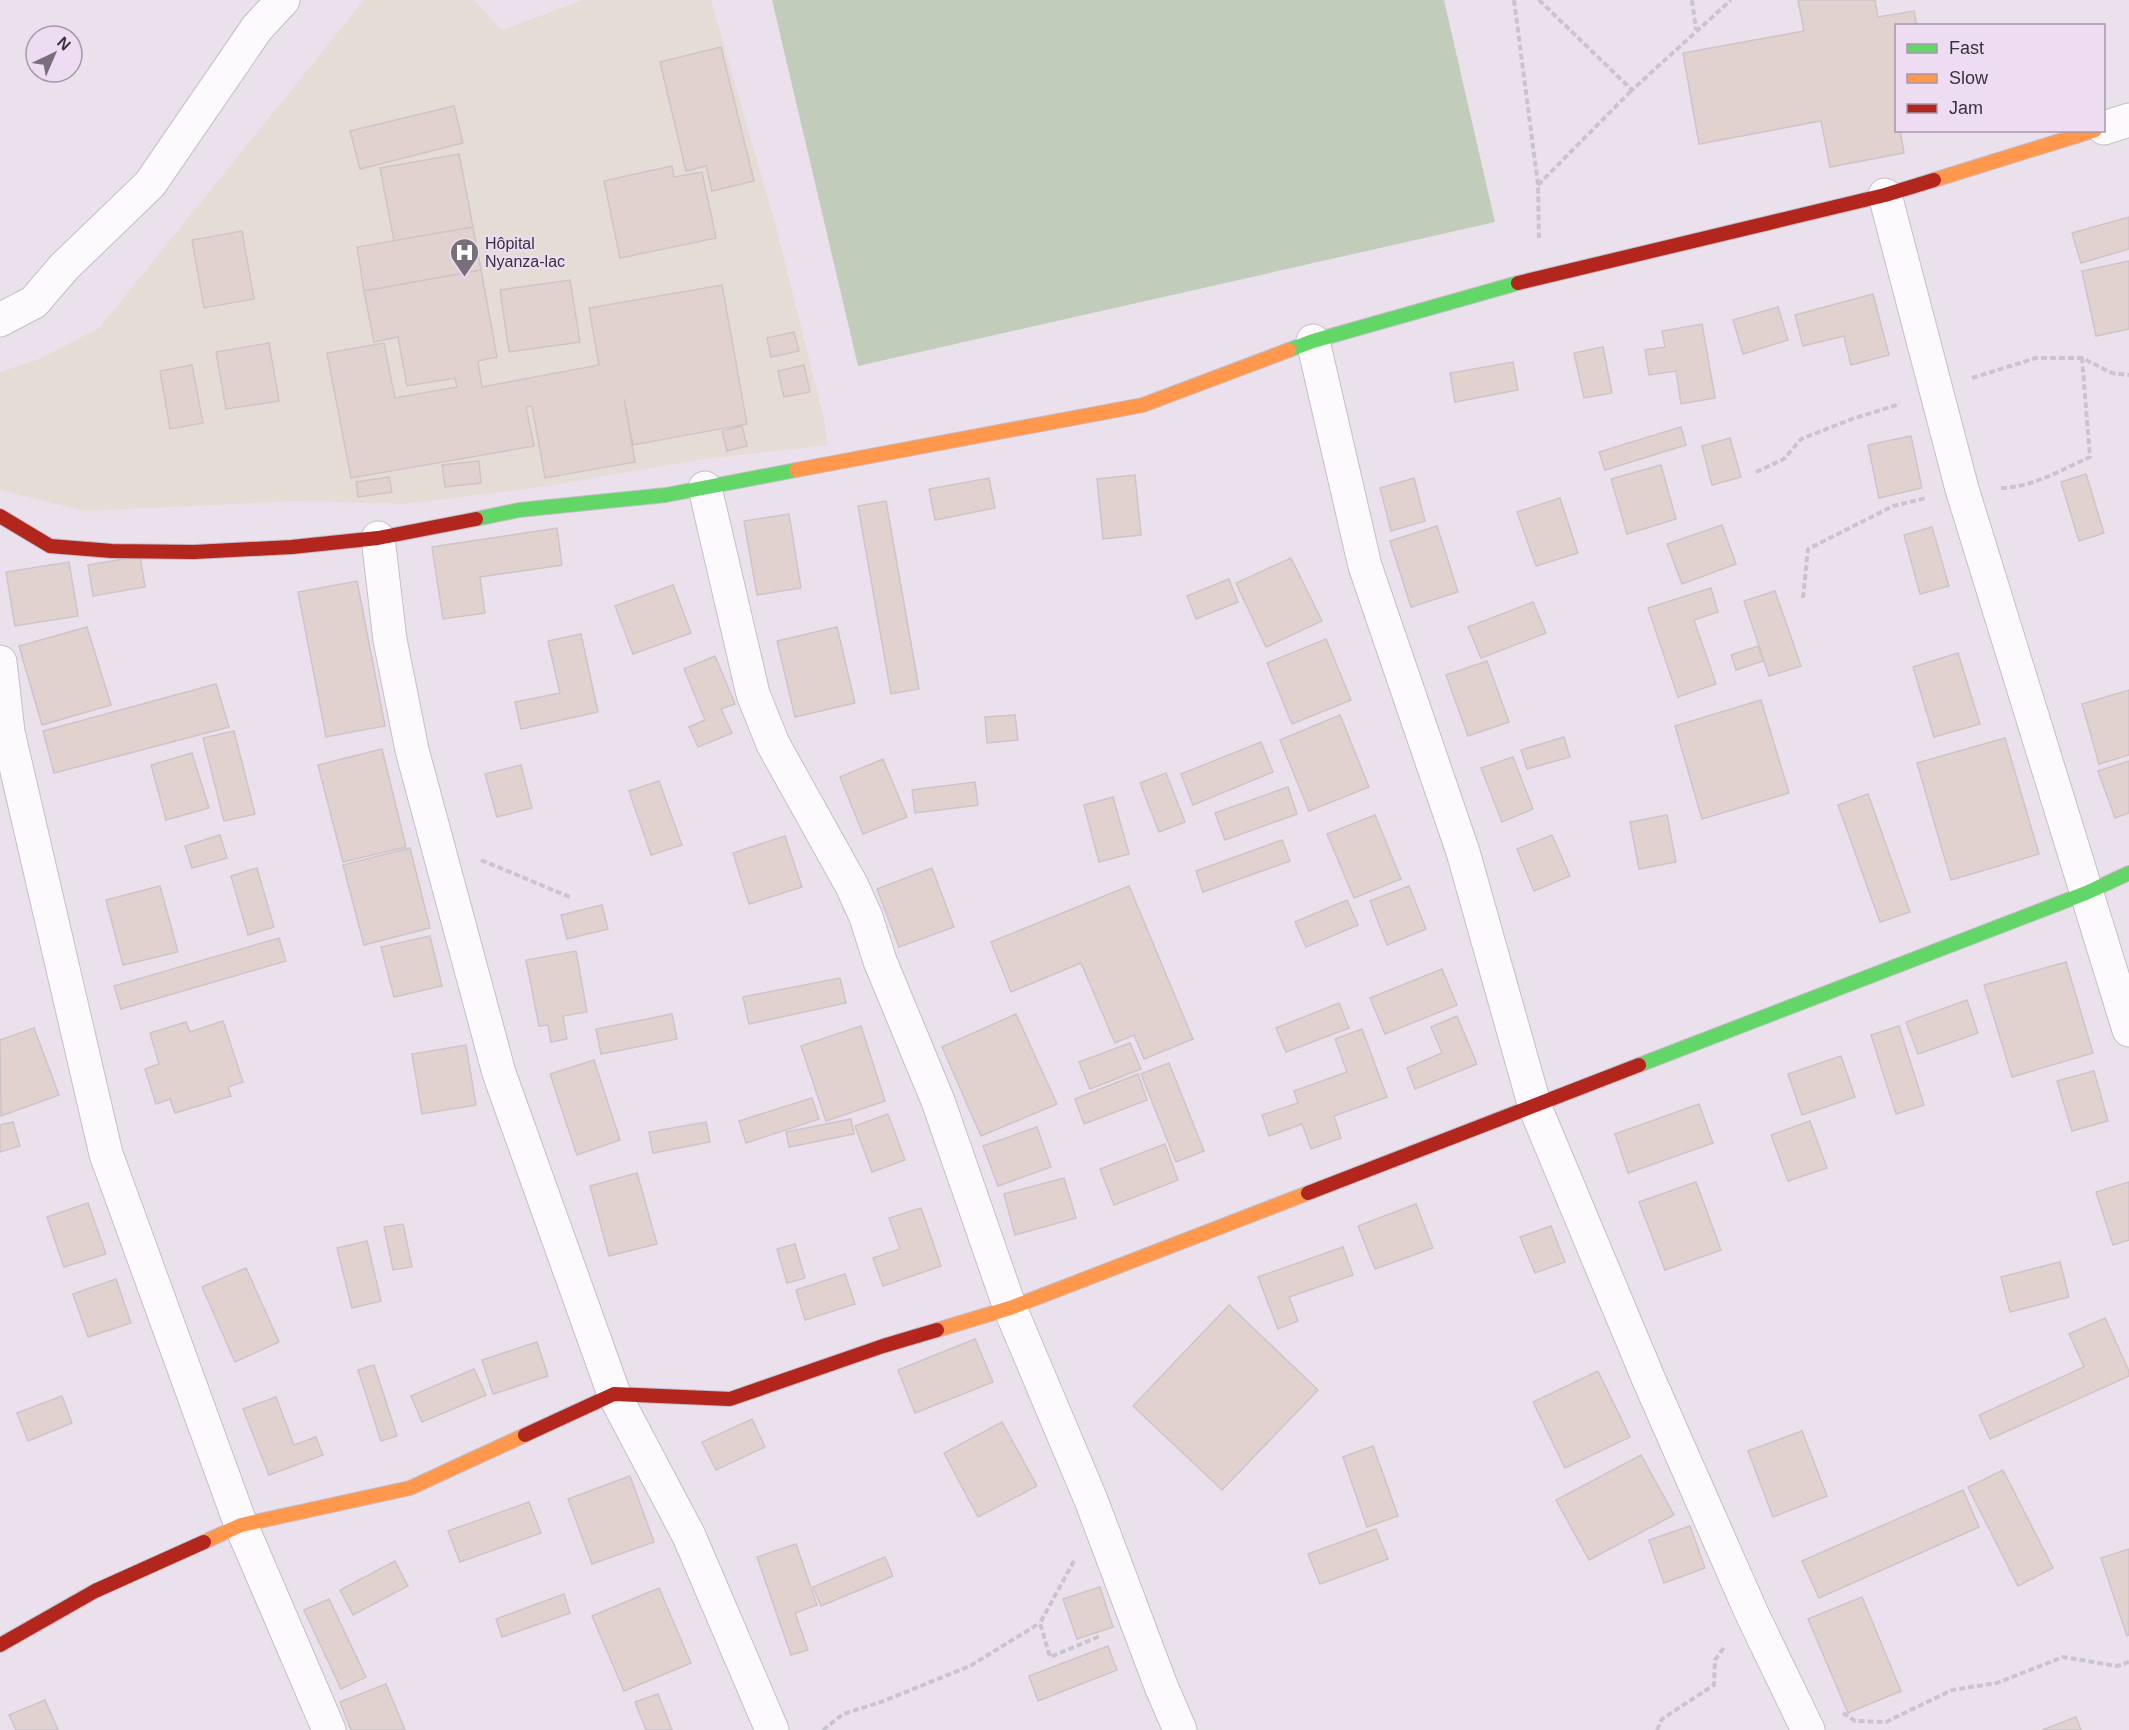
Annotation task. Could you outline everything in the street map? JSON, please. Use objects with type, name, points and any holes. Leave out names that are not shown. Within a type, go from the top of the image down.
[{"type":"street","points":[[0,320],[34,302],[64,267],[150,184],[257,28],[283,0]]},
{"type":"street","points":[[2105,127],[2129,120]]},
{"type":"street","points":[[0,516],[51,546],[112,552],[194,552],[292,547],[378,538],[519,510],[666,495],[705,488],[1143,405],[1313,341],[1540,277],[1885,195],[2089,132]]},
{"type":"street","points":[[1885,195],[1962,489],[2129,1030]]},
{"type":"street","points":[[1313,341],[1365,566],[1463,852],[1535,1107],[1649,1380],[1752,1614],[1808,1730]]},
{"type":"street","points":[[705,488],[753,694],[773,744],[852,886],[866,917],[880,961],[938,1101],[1010,1308],[1097,1519],[1150,1659],[1180,1730]]},
{"type":"street","points":[[378,538],[390,640],[412,750],[499,1073],[614,1394],[688,1536],[772,1730]]},
{"type":"street","points":[[0,662],[8,732],[106,1154],[241,1525],[329,1730]]},
{"type":"street","points":[[0,1645],[95,1591],[241,1525],[410,1488],[614,1394],[730,1399],[883,1346],[1010,1308],[2086,893],[2129,873]]},
{"type":"path","points":[[1514,0],[1538,185],[1540,277]]},
{"type":"path","points":[[1539,0],[1632,90]]},
{"type":"path","points":[[1692,0],[1696,30]]},
{"type":"path","points":[[1538,185],[1632,90],[1731,0]]},
{"type":"path","points":[[1756,472],[1784,459],[1801,439],[1852,419],[2036,358],[2082,358],[2112,373],[2129,375]]},
{"type":"path","points":[[1803,598],[1808,549],[1893,506],[1962,489],[2011,488],[2046,477],[2090,457],[2082,358]]},
{"type":"path","points":[[436,841],[572,898]]},
{"type":"path","points":[[823,1730],[843,1714],[881,1702],[970,1666],[1040,1623],[1097,1519]]},
{"type":"path","points":[[1657,1730],[1662,1719],[1714,1685],[1715,1660],[1745,1618],[1752,1614]]},
{"type":"path","points":[[1040,1623],[1050,1657],[1098,1636],[1150,1659]]},
{"type":"path","points":[[1836,1708],[1855,1721],[1886,1722],[1952,1690],[1997,1683],[2063,1657],[2117,1666],[2129,1662]]},
{"type":"shaded area","name":"Hôpital Nyanza-lac","points":[[364,0],[474,0],[502,30],[583,0],[711,0],[776,227],[823,415],[828,445],[703,459],[549,486],[407,504],[296,501],[84,511],[0,490],[0,372],[39,359],[99,328]]},
{"type":"green space","points":[[772,0],[1444,0],[1495,222],[858,366]]},
{"type":"building","points":[[1798,0],[1875,0],[1878,17],[1914,11],[1917,24],[1895,24],[1895,132],[1900,132],[1904,153],[1830,167],[1821,121],[1699,144],[1683,53],[1804,31]]},
{"type":"building","points":[[721,47],[754,181],[712,191],[706,166],[686,171],[660,62]]},
{"type":"building","points":[[454,106],[463,143],[360,169],[350,131]]},
{"type":"building","points":[[459,154],[473,227],[394,241],[380,168]]},
{"type":"building","points":[[672,166],[674,177],[702,172],[716,238],[620,258],[604,181]]},
{"type":"building","points":[[2129,217],[2129,249],[2081,263],[2072,233]]},
{"type":"building","points":[[473,227],[481,270],[364,291],[357,247]]},
{"type":"building","points":[[242,231],[254,299],[204,308],[192,240]]},
{"type":"building","points":[[2129,261],[2129,329],[2096,336],[2082,271]]},
{"type":"building","points":[[481,270],[497,357],[478,361],[482,387],[599,365],[589,308],[722,285],[747,424],[633,445],[624,399],[635,462],[545,478],[532,406],[526,407],[534,446],[351,478],[327,353],[384,343],[395,398],[457,387],[455,378],[407,386],[398,337],[374,342],[364,291]]},
{"type":"building","points":[[570,280],[580,342],[509,352],[500,290]]},
{"type":"building","points":[[1873,294],[1889,355],[1851,365],[1844,336],[1803,346],[1795,315]]},
{"type":"building","points":[[1778,307],[1788,340],[1743,354],[1733,320]]},
{"type":"building","points":[[1702,324],[1715,398],[1681,404],[1676,371],[1649,375],[1645,350],[1665,347],[1662,331]]},
{"type":"building","points":[[794,332],[799,351],[771,357],[767,338]]},
{"type":"building","points":[[269,343],[279,401],[226,409],[216,352]]},
{"type":"building","points":[[1603,347],[1612,393],[1584,398],[1574,353]]},
{"type":"building","points":[[1513,362],[1518,390],[1455,402],[1450,373]]},
{"type":"building","points":[[192,365],[203,423],[170,429],[160,371]]},
{"type":"building","points":[[804,365],[810,392],[784,397],[778,371]]},
{"type":"building","points":[[742,426],[747,446],[727,451],[722,431]]},
{"type":"building","points":[[1681,427],[1686,445],[1605,470],[1599,452]]},
{"type":"building","points":[[1911,436],[1922,488],[1879,498],[1868,445]]},
{"type":"building","points":[[1730,438],[1741,477],[1712,485],[1702,446]]},
{"type":"building","points":[[479,461],[481,483],[445,487],[442,465]]},
{"type":"building","points":[[1661,465],[1676,519],[1627,534],[1611,479]]},
{"type":"building","points":[[2086,474],[2104,533],[2079,541],[2061,482]]},
{"type":"building","points":[[1135,475],[1141,535],[1103,539],[1097,479]]},
{"type":"building","points":[[389,477],[392,492],[358,497],[356,482]]},
{"type":"building","points":[[989,478],[995,508],[935,520],[929,489]]},
{"type":"building","points":[[1414,478],[1425,521],[1391,531],[1380,488]]},
{"type":"building","points":[[1560,498],[1578,553],[1536,566],[1517,512]]},
{"type":"building","points":[[886,501],[919,689],[891,694],[858,506]]},
{"type":"building","points":[[789,514],[801,588],[757,595],[744,521]]},
{"type":"building","points":[[1722,525],[1736,564],[1682,584],[1667,544]]},
{"type":"building","points":[[1437,526],[1458,592],[1411,607],[1390,541]]},
{"type":"building","points":[[1932,527],[1949,586],[1920,594],[1904,535]]},
{"type":"building","points":[[557,528],[562,565],[480,577],[485,613],[443,619],[432,547]]},
{"type":"building","points":[[140,556],[145,587],[93,596],[88,565]]},
{"type":"building","points":[[1291,558],[1322,621],[1266,647],[1236,583]]},
{"type":"building","points":[[69,562],[78,616],[15,626],[6,572]]},
{"type":"building","points":[[1229,579],[1238,602],[1196,619],[1187,596]]},
{"type":"building","points":[[357,581],[385,726],[326,737],[298,592]]},
{"type":"building","points":[[673,585],[691,633],[633,654],[615,606]]},
{"type":"building","points":[[1711,588],[1718,612],[1694,620],[1716,684],[1678,697],[1648,608]]},
{"type":"building","points":[[1775,591],[1801,666],[1769,676],[1744,601]]},
{"type":"building","points":[[1533,602],[1546,633],[1481,658],[1468,627]]},
{"type":"building","points":[[87,627],[111,705],[42,725],[19,646]]},
{"type":"building","points":[[837,627],[855,703],[795,717],[777,641]]},
{"type":"building","points":[[581,634],[598,712],[521,729],[515,702],[560,693],[548,641]]},
{"type":"building","points":[[1326,639],[1351,700],[1292,724],[1267,663]]},
{"type":"building","points":[[1758,646],[1763,661],[1736,670],[1731,655]]},
{"type":"building","points":[[1958,653],[1980,724],[1934,737],[1913,667]]},
{"type":"building","points":[[715,656],[735,704],[721,709],[732,733],[698,747],[689,727],[705,720],[684,669]]},
{"type":"building","points":[[1487,661],[1509,722],[1468,736],[1446,675]]},
{"type":"building","points":[[216,684],[229,727],[54,773],[43,731]]},
{"type":"building","points":[[2129,690],[2129,755],[2099,764],[2082,704]]},
{"type":"building","points":[[1761,700],[1789,793],[1702,819],[1675,726]]},
{"type":"building","points":[[1015,715],[1018,740],[987,743],[985,717]]},
{"type":"building","points":[[1340,715],[1369,787],[1309,811],[1280,740]]},
{"type":"building","points":[[234,731],[255,814],[224,821],[203,738]]},
{"type":"building","points":[[1564,737],[1570,757],[1527,769],[1521,750]]},
{"type":"building","points":[[2005,738],[2039,854],[1951,880],[1917,763]]},
{"type":"building","points":[[1261,742],[1273,772],[1193,805],[1181,774]]},
{"type":"building","points":[[382,749],[406,847],[343,862],[318,765]]},
{"type":"building","points":[[192,753],[209,808],[166,820],[151,765]]},
{"type":"building","points":[[1513,757],[1533,809],[1502,822],[1481,768]]},
{"type":"building","points":[[883,759],[907,817],[863,834],[840,777]]},
{"type":"building","points":[[2129,761],[2129,813],[2115,818],[2098,771]]},
{"type":"building","points":[[521,765],[532,808],[497,817],[485,774]]},
{"type":"building","points":[[1166,773],[1185,822],[1159,832],[1140,783]]},
{"type":"building","points":[[659,781],[682,845],[651,855],[629,791]]},
{"type":"building","points":[[975,782],[978,805],[915,813],[912,790]]},
{"type":"building","points":[[1288,787],[1297,814],[1225,840],[1215,813]]},
{"type":"building","points":[[1868,794],[1910,912],[1880,922],[1838,805]]},
{"type":"building","points":[[1113,797],[1129,854],[1099,862],[1084,805]]},
{"type":"building","points":[[1375,815],[1401,879],[1354,898],[1327,834]]},
{"type":"building","points":[[1667,815],[1676,862],[1639,869],[1630,822]]},
{"type":"building","points":[[220,835],[227,858],[192,868],[185,846]]},
{"type":"building","points":[[1552,835],[1570,876],[1534,891],[1517,849]]},
{"type":"building","points":[[785,836],[802,887],[749,904],[733,853]]},
{"type":"building","points":[[1282,840],[1290,861],[1203,892],[1196,871]]},
{"type":"building","points":[[410,848],[430,928],[364,945],[343,865]]},
{"type":"building","points":[[257,868],[274,927],[248,935],[231,876]]},
{"type":"building","points":[[932,868],[954,927],[899,947],[877,889]]},
{"type":"building","points":[[160,886],[178,952],[123,965],[106,900]]},
{"type":"building","points":[[1129,886],[1193,1039],[1144,1059],[1134,1035],[1115,1043],[1081,963],[1011,992],[991,942]]},
{"type":"building","points":[[1409,886],[1426,929],[1387,945],[1370,901]]},
{"type":"building","points":[[1347,900],[1358,925],[1306,947],[1295,922]]},
{"type":"building","points":[[602,905],[608,929],[567,939],[561,915]]},
{"type":"building","points":[[430,936],[442,986],[394,997],[381,947]]},
{"type":"building","points":[[279,938],[286,961],[121,1009],[114,986]]},
{"type":"building","points":[[576,951],[587,1012],[563,1016],[567,1039],[551,1042],[548,1025],[539,1026],[526,960]]},
{"type":"building","points":[[2066,962],[2093,1053],[2012,1077],[1984,985]]},
{"type":"building","points":[[1442,969],[1457,1005],[1385,1034],[1370,998]]},
{"type":"building","points":[[840,978],[846,1003],[749,1024],[743,997]]},
{"type":"building","points":[[1967,1000],[1978,1033],[1918,1054],[1906,1022]]},
{"type":"building","points":[[1339,1003],[1349,1028],[1286,1052],[1276,1028]]},
{"type":"building","points":[[672,1014],[677,1039],[601,1054],[596,1029]]},
{"type":"building","points":[[1016,1014],[1057,1104],[981,1136],[942,1047]]},
{"type":"building","points":[[1457,1016],[1477,1064],[1415,1089],[1407,1068],[1442,1053],[1431,1027]]},
{"type":"building","points":[[223,1021],[243,1082],[228,1087],[231,1096],[175,1113],[170,1099],[156,1104],[145,1069],[159,1064],[150,1033],[186,1022],[190,1032]]},
{"type":"building","points":[[861,1026],[885,1101],[826,1121],[801,1046]]},
{"type":"building","points":[[1899,1026],[1924,1105],[1896,1114],[1871,1035]]},
{"type":"building","points":[[34,1028],[59,1095],[1,1116],[0,1040]]},
{"type":"building","points":[[1362,1029],[1387,1097],[1334,1116],[1341,1138],[1311,1149],[1302,1124],[1269,1136],[1262,1115],[1298,1103],[1294,1091],[1347,1072],[1335,1039]]},
{"type":"building","points":[[1130,1043],[1141,1069],[1090,1089],[1079,1062]]},
{"type":"building","points":[[466,1045],[476,1105],[422,1114],[412,1054]]},
{"type":"building","points":[[1841,1056],[1855,1097],[1802,1115],[1788,1074]]},
{"type":"building","points":[[594,1060],[620,1140],[577,1155],[550,1074]]},
{"type":"building","points":[[1169,1063],[1204,1151],[1176,1162],[1141,1074]]},
{"type":"building","points":[[2094,1071],[2108,1121],[2072,1131],[2057,1081]]},
{"type":"building","points":[[1138,1074],[1147,1100],[1084,1124],[1075,1099]]},
{"type":"building","points":[[812,1098],[819,1119],[746,1143],[739,1121]]},
{"type":"building","points":[[1699,1104],[1713,1143],[1628,1173],[1615,1134]]},
{"type":"building","points":[[888,1114],[905,1160],[872,1172],[855,1126]]},
{"type":"building","points":[[851,1119],[854,1134],[789,1147],[786,1132]]},
{"type":"building","points":[[1810,1121],[1827,1168],[1788,1181],[1771,1135]]},
{"type":"building","points":[[13,1122],[20,1146],[0,1152],[0,1125]]},
{"type":"building","points":[[706,1122],[710,1142],[653,1153],[649,1132]]},
{"type":"building","points":[[1037,1127],[1051,1167],[998,1186],[983,1146]]},
{"type":"building","points":[[1165,1144],[1178,1180],[1114,1205],[1100,1169]]},
{"type":"building","points":[[637,1173],[657,1244],[609,1256],[590,1186]]},
{"type":"building","points":[[1064,1178],[1076,1218],[1015,1235],[1004,1194]]},
{"type":"building","points":[[1696,1182],[1721,1250],[1665,1270],[1639,1202]]},
{"type":"building","points":[[2129,1182],[2129,1240],[2113,1245],[2096,1192]]},
{"type":"building","points":[[88,1203],[106,1254],[64,1267],[47,1217]]},
{"type":"building","points":[[1416,1204],[1433,1248],[1375,1269],[1358,1226]]},
{"type":"building","points":[[921,1208],[941,1266],[883,1286],[873,1258],[900,1249],[889,1218]]},
{"type":"building","points":[[403,1224],[412,1267],[393,1270],[384,1227]]},
{"type":"building","points":[[1551,1226],[1565,1262],[1535,1273],[1520,1237]]},
{"type":"building","points":[[367,1241],[381,1301],[352,1308],[337,1248]]},
{"type":"building","points":[[795,1244],[805,1278],[787,1283],[777,1249]]},
{"type":"building","points":[[1343,1247],[1353,1275],[1289,1297],[1298,1321],[1278,1329],[1258,1277]]},
{"type":"building","points":[[2060,1262],[2069,1297],[2010,1312],[2001,1277]]},
{"type":"building","points":[[246,1268],[279,1342],[235,1362],[202,1287]]},
{"type":"building","points":[[845,1274],[855,1304],[805,1320],[796,1290]]},
{"type":"building","points":[[116,1279],[131,1323],[88,1337],[73,1294]]},
{"type":"building","points":[[1229,1305],[1318,1390],[1222,1490],[1133,1406]]},
{"type":"building","points":[[2105,1318],[2129,1371],[2129,1376],[1990,1439],[1979,1415],[2084,1367],[2069,1334]]},
{"type":"building","points":[[975,1339],[993,1382],[915,1413],[898,1370]]},
{"type":"building","points":[[537,1342],[548,1376],[493,1394],[482,1360]]},
{"type":"building","points":[[374,1365],[397,1436],[381,1441],[358,1370]]},
{"type":"building","points":[[474,1369],[486,1395],[422,1422],[411,1396]]},
{"type":"building","points":[[1598,1371],[1630,1437],[1565,1468],[1533,1402]]},
{"type":"building","points":[[62,1396],[72,1423],[28,1441],[17,1413]]},
{"type":"building","points":[[276,1397],[294,1445],[316,1437],[323,1455],[269,1475],[243,1409]]},
{"type":"building","points":[[752,1419],[765,1447],[716,1470],[702,1442]]},
{"type":"building","points":[[1002,1422],[1037,1486],[978,1517],[944,1453]]},
{"type":"building","points":[[1802,1431],[1827,1496],[1773,1517],[1748,1451]]},
{"type":"building","points":[[1373,1446],[1398,1516],[1367,1527],[1343,1457]]},
{"type":"building","points":[[1641,1455],[1674,1515],[1589,1560],[1556,1500]]},
{"type":"building","points":[[2003,1470],[2053,1568],[2018,1586],[1968,1487]]},
{"type":"building","points":[[630,1476],[654,1542],[592,1564],[568,1499]]},
{"type":"building","points":[[1963,1490],[1979,1527],[1819,1598],[1802,1561]]},
{"type":"building","points":[[529,1502],[541,1533],[460,1562],[448,1531]]},
{"type":"building","points":[[1690,1526],[1705,1568],[1664,1583],[1649,1540]]},
{"type":"building","points":[[1376,1529],[1388,1559],[1320,1584],[1308,1554]]},
{"type":"building","points":[[796,1544],[817,1605],[795,1613],[808,1650],[791,1655],[757,1557]]},
{"type":"building","points":[[2129,1549],[2129,1635],[2127,1636],[2101,1558]]},
{"type":"building","points":[[885,1557],[893,1576],[821,1606],[813,1587]]},
{"type":"building","points":[[395,1561],[408,1586],[353,1615],[340,1590]]},
{"type":"building","points":[[1100,1587],[1113,1627],[1077,1639],[1063,1599]]},
{"type":"building","points":[[659,1588],[691,1663],[624,1691],[592,1616]]},
{"type":"building","points":[[564,1594],[570,1613],[502,1637],[496,1619]]},
{"type":"building","points":[[1862,1597],[1901,1691],[1848,1713],[1808,1619]]},
{"type":"building","points":[[329,1599],[366,1677],[341,1689],[304,1610]]},
{"type":"building","points":[[1108,1646],[1117,1670],[1038,1701],[1029,1676]]},
{"type":"building","points":[[386,1684],[405,1730],[351,1730],[340,1702]]},
{"type":"building","points":[[658,1694],[672,1730],[646,1730],[635,1702]]},
{"type":"building","points":[[45,1700],[58,1730],[16,1730],[9,1715]]},
{"type":"building","points":[[2076,1717],[2081,1730],[2042,1730]]},
{"type":"traffic: fast","points":[[1289,350],[1313,341],[1518,283]]},
{"type":"traffic: fast","points":[[476,519],[519,510],[666,495],[796,470]]},
{"type":"traffic: fast","points":[[1639,1065],[2086,893],[2129,873]]},
{"type":"traffic: slow","points":[[1934,180],[2089,132]]},
{"type":"traffic: slow","points":[[796,470],[1143,405],[1289,350]]},
{"type":"traffic: slow","points":[[937,1330],[1010,1308],[1308,1193]]},
{"type":"traffic: slow","points":[[204,1542],[241,1525],[410,1488],[525,1435]]},
{"type":"traffic: jam","points":[[1518,283],[1885,195],[1934,180]]},
{"type":"traffic: jam","points":[[0,516],[50,546],[112,551],[194,552],[292,547],[378,538],[476,519]]},
{"type":"traffic: jam","points":[[1308,1193],[1639,1065]]},
{"type":"traffic: jam","points":[[525,1435],[614,1394],[730,1399],[883,1346],[937,1330]]},
{"type":"traffic: jam","points":[[0,1645],[95,1591],[204,1542]]},
{"type":"place","name":"Hôpital Nyanza-lac","points":[[464,278]]}]
